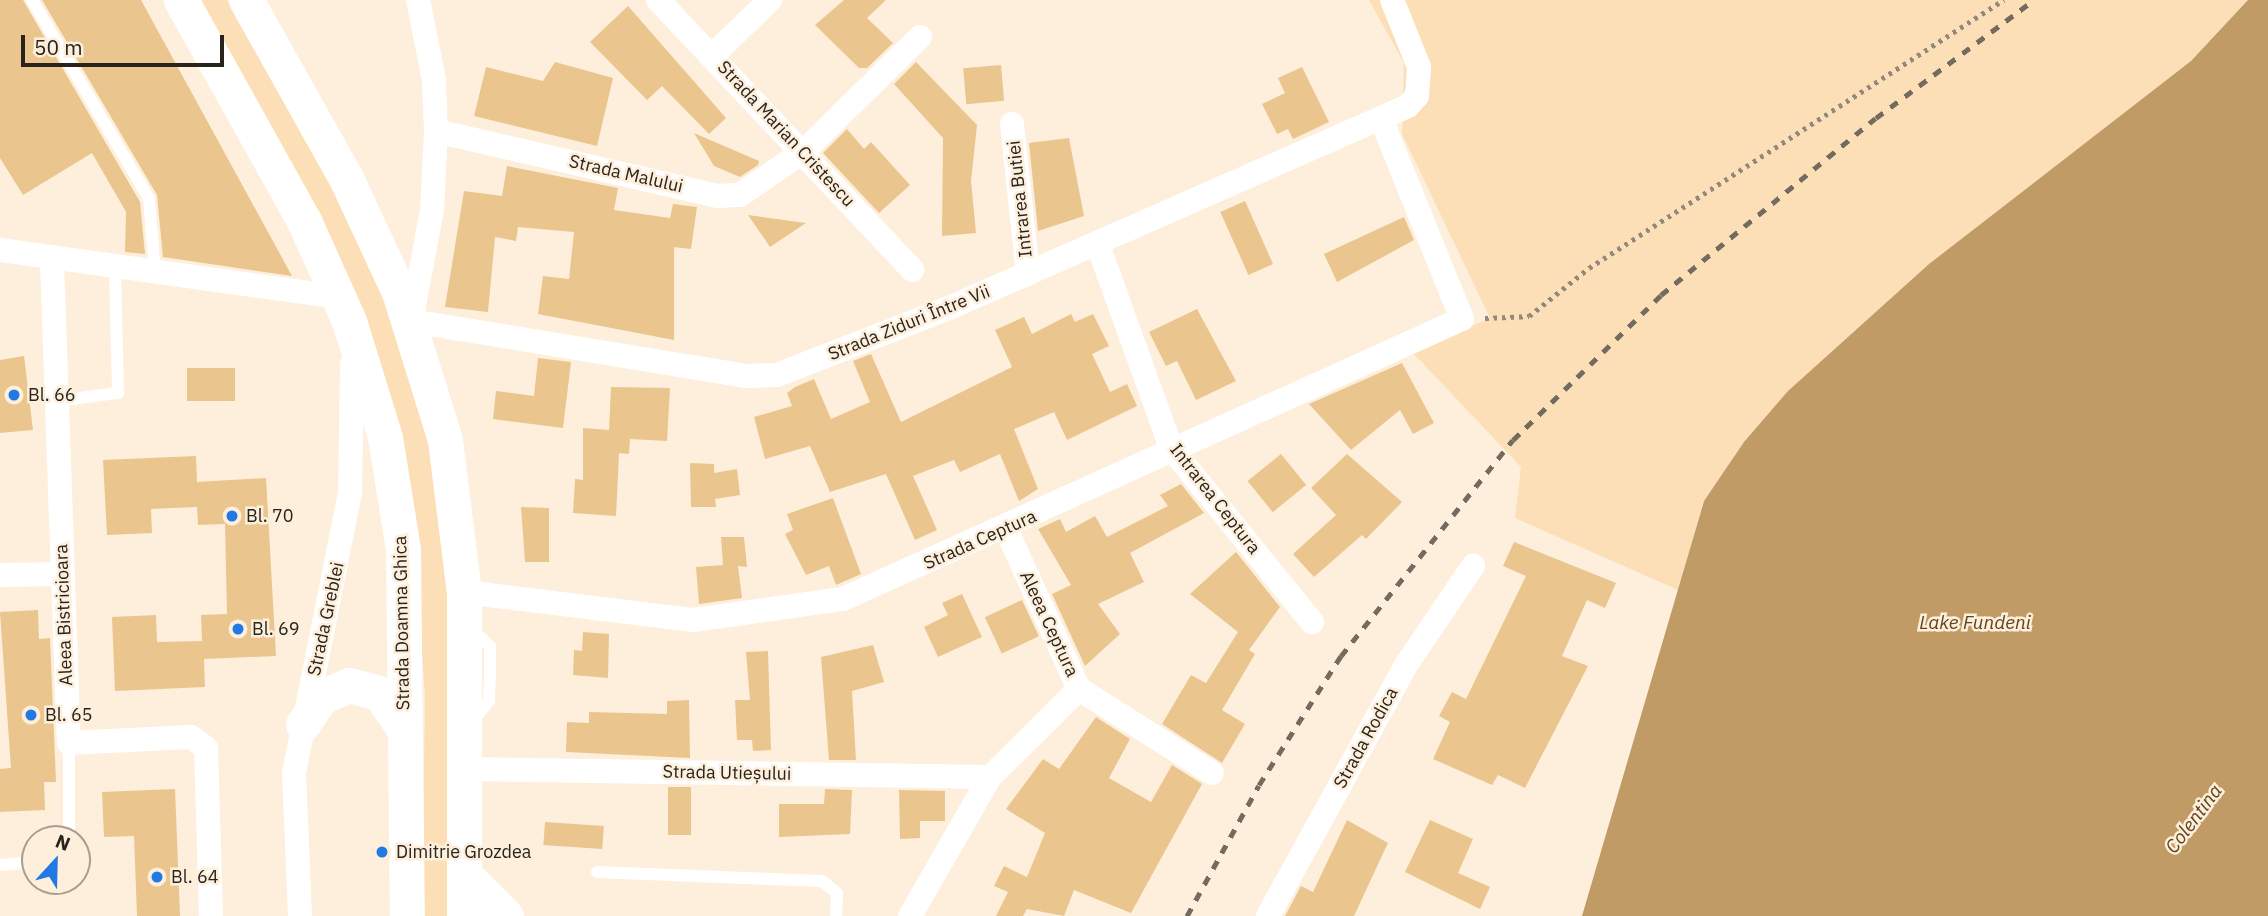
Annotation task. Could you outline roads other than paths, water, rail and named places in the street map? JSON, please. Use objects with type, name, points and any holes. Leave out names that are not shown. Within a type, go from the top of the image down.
[{"type":"main road","name":"Strada Doamna Ghica","points":[[181,0],[305,223],[344,309],[396,495],[403,549],[407,916]]},
{"type":"main road","points":[[246,0],[345,178],[411,321],[445,440],[464,608],[464,916]]},
{"type":"main road","points":[[303,724],[321,697],[349,685],[379,693],[405,730]]},
{"type":"main road","points":[[465,876],[506,916]]},
{"type":"street","points":[[411,321],[432,210],[436,131],[434,79],[418,0]]},
{"type":"street","name":"Strada Marian Cristescu","points":[[658,0],[804,151],[912,270]]},
{"type":"street","points":[[712,56],[770,0]]},
{"type":"street","name":"Strada Ziduri Între Vii","points":[[411,321],[746,376],[777,375],[1098,245],[1408,106],[1420,83],[1413,46],[1392,0]]},
{"type":"street","name":"Strada Malului","points":[[436,131],[718,196],[750,191],[804,151],[920,37]]},
{"type":"street","name":"Strada Ceptura","points":[[464,608],[661,619],[735,618],[843,599],[1006,529],[1171,448],[1462,319],[1381,119]]},
{"type":"street","name":"Intrarea Butiei","points":[[1012,124],[1028,274]]},
{"type":"street","name":"Intrarea Ceptura","points":[[1098,245],[1171,448],[1312,622]]},
{"type":"street","points":[[0,250],[52,262],[155,272],[344,309]]},
{"type":"street","name":"Aleea Bistricioara","points":[[52,262],[69,743]]},
{"type":"street","name":"Strada Greblei","points":[[300,916],[294,773],[350,494],[344,309]]},
{"type":"street","name":"Aleea Ceptura","points":[[1006,529],[1079,689],[1212,773]]},
{"type":"street","name":"Strada Rodica","points":[[1268,916],[1406,664],[1473,566]]},
{"type":"street","points":[[0,575],[62,573]]},
{"type":"street","points":[[910,916],[990,776],[1079,689]]},
{"type":"street","points":[[69,743],[191,737],[205,748],[211,916]]},
{"type":"street","name":"Strada Utieșului","points":[[465,769],[990,776]]},
{"type":"lane","points":[[32,0],[149,199],[155,272]]},
{"type":"lane","points":[[57,401],[118,393],[115,267]]},
{"type":"lane","points":[[69,743],[69,825]]},
{"type":"lane","points":[[0,865],[21,863]]},
{"type":"lane","points":[[597,873],[822,881],[837,893],[836,916]]},
{"type":"water","name":"Lake Fundeni","points":[[2248,0],[2268,0],[2268,916],[1582,916],[1704,501],[1744,442],[1788,391],[1929,264],[2191,61]]},
{"type":"railway","points":[[1187,916],[1259,785],[1341,656],[1513,440],[1661,295],[1876,118],[2034,0]]},
{"type":"place","name":"Bl. 66","points":[[14,395]]},
{"type":"place","name":"Bl. 70","points":[[232,516]]},
{"type":"place","name":"Bl. 69","points":[[238,629]]},
{"type":"place","name":"Bl. 65","points":[[31,715]]},
{"type":"place","name":"Dimitrie Grozdea","points":[[382,852]]},
{"type":"place","name":"Bl. 64","points":[[157,877]]},
{"type":"water label","name":"Colentina","points":[[2194,819]]}]
